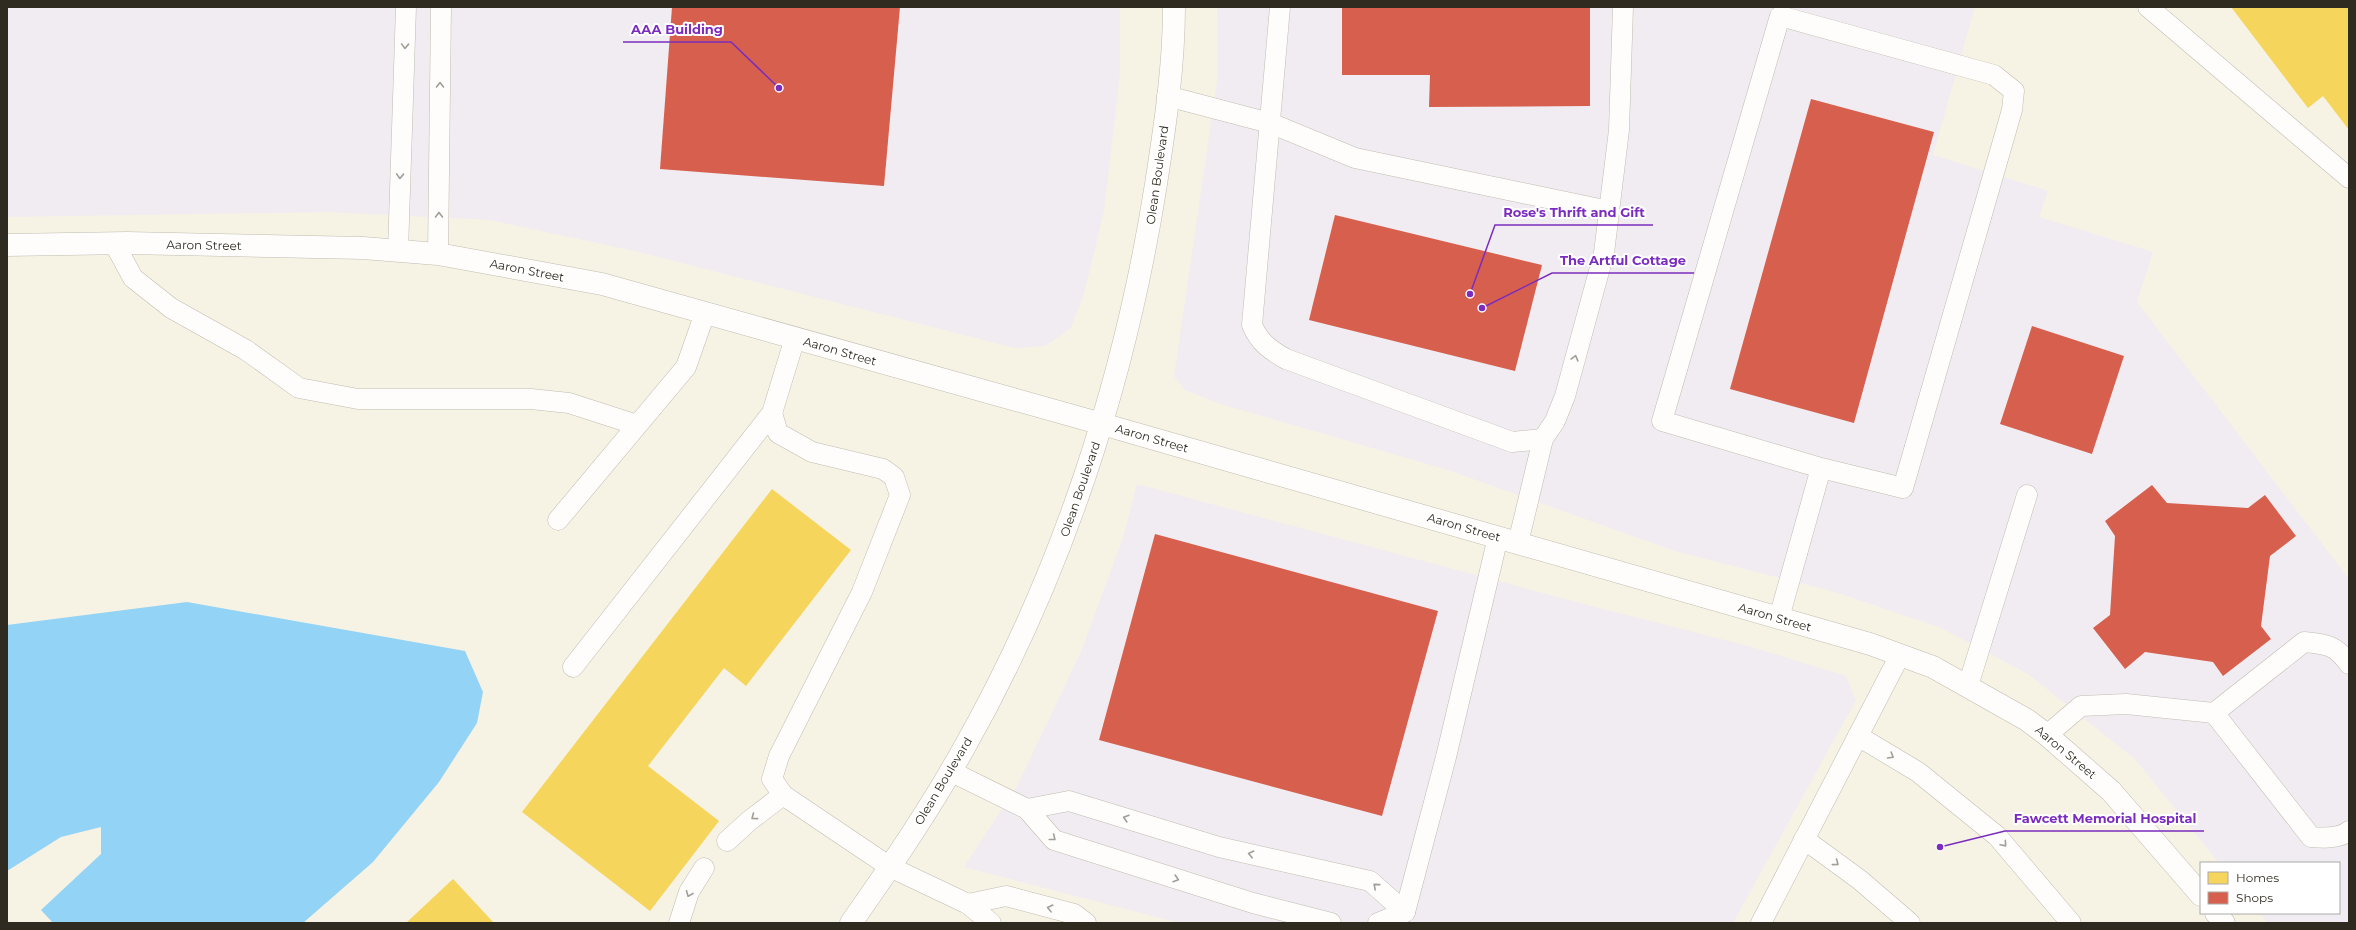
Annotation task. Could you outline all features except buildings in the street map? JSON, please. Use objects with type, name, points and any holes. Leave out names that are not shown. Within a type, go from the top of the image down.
[{"type":"street","name":"Olean Boulevard","points":[[851,923],[890,867],[964,749],[1018,644],[1064,535],[1102,424],[1133,310],[1146,253],[1164,136],[1174,7]]},
{"type":"street","name":"Aaron Street","points":[[7,245],[114,243],[363,248],[438,254],[602,284],[1102,424],[1870,644],[1933,667],[2027,720],[2047,735],[2111,791],[2200,894]]},
{"type":"street","points":[[2217,914],[2224,923]]},
{"type":"lane","points":[[398,251],[406,7]]},
{"type":"lane","points":[[438,254],[440,7]]},
{"type":"lane","points":[[1280,7],[1252,325],[1260,341],[1270,350],[1286,359],[1512,442],[1543,439]]},
{"type":"lane","points":[[1405,912],[1446,757],[1508,540],[1543,439],[1555,422],[1565,396],[1604,254],[1619,130],[1623,7]]},
{"type":"lane","points":[[2148,7],[2349,178]]},
{"type":"lane","points":[[1780,16],[1994,74],[2014,92],[2012,110],[1903,488],[1821,468],[1662,421],[1780,16]]},
{"type":"lane","points":[[1167,96],[1270,123],[1355,158],[1609,211]]},
{"type":"lane","points":[[114,243],[133,278],[171,308],[246,350],[299,388],[358,399],[531,399],[569,404],[637,425]]},
{"type":"lane","points":[[558,520],[686,367],[705,313]]},
{"type":"lane","points":[[573,668],[772,413],[795,338]]},
{"type":"lane","points":[[772,413],[778,433],[812,452],[883,469],[894,477],[900,496],[862,592],[779,756],[772,779],[783,795],[890,867],[968,904],[990,923]]},
{"type":"lane","points":[[1779,618],[1821,468]]},
{"type":"lane","points":[[1968,686],[2027,495]]},
{"type":"lane","points":[[2047,735],[2081,706],[2126,704],[2214,713],[2304,642],[2324,644],[2340,652],[2349,664]]},
{"type":"lane","points":[[1761,923],[1900,655]]},
{"type":"lane","points":[[2214,713],[2311,837],[2324,838],[2345,834],[2349,831]]},
{"type":"lane","points":[[1858,736],[1918,772],[1997,836],[2071,923]]},
{"type":"lane","points":[[950,771],[1027,809],[1054,840],[1253,903],[1331,923]]},
{"type":"lane","points":[[727,841],[748,821],[783,795]]},
{"type":"lane","points":[[1027,809],[1069,801],[1220,847],[1370,881],[1405,912]]},
{"type":"lane","points":[[1804,839],[1860,880],[1910,923]]},
{"type":"lane","points":[[679,923],[689,892],[704,868]]},
{"type":"lane","points":[[968,904],[1006,896],[1074,914],[1086,923]]},
{"type":"lane","points":[[1378,923],[1405,912]]},
{"type":"shaded area","points":[[7,7],[1120,7],[1120,74],[1104,211],[1084,294],[1071,328],[1045,346],[1015,348],[639,252],[490,220],[328,212],[7,217]]},
{"type":"shaded area","points":[[1217,7],[1975,7],[1933,155],[2048,191],[2039,217],[2153,252],[2137,302],[2349,579],[2349,922],[2268,923],[2261,914],[2340,914],[2340,862],[2218,862],[2135,759],[2028,674],[1939,627],[1835,592],[1675,551],[1448,470],[1221,404],[1185,390],[1174,376],[1218,75]]},
{"type":"shaded area","points":[[1137,484],[1580,603],[1752,647],[1846,676],[1856,700],[1733,923],[1180,923],[964,867],[1017,786],[1081,652],[1124,535]]},
{"type":"water","points":[[187,602],[465,651],[483,692],[477,723],[439,782],[373,862],[303,923],[53,923],[41,910],[101,854],[101,827],[61,837],[7,871],[7,625]]},
{"type":"place","name":"AAA Building","points":[[779,88]]},
{"type":"place","name":"Rose's Thrift and Gift","points":[[1470,294]]},
{"type":"place","name":"The Artful Cottage","points":[[1482,308]]},
{"type":"place","name":"Fawcett Memorial Hospital","points":[[1940,847]]}]
